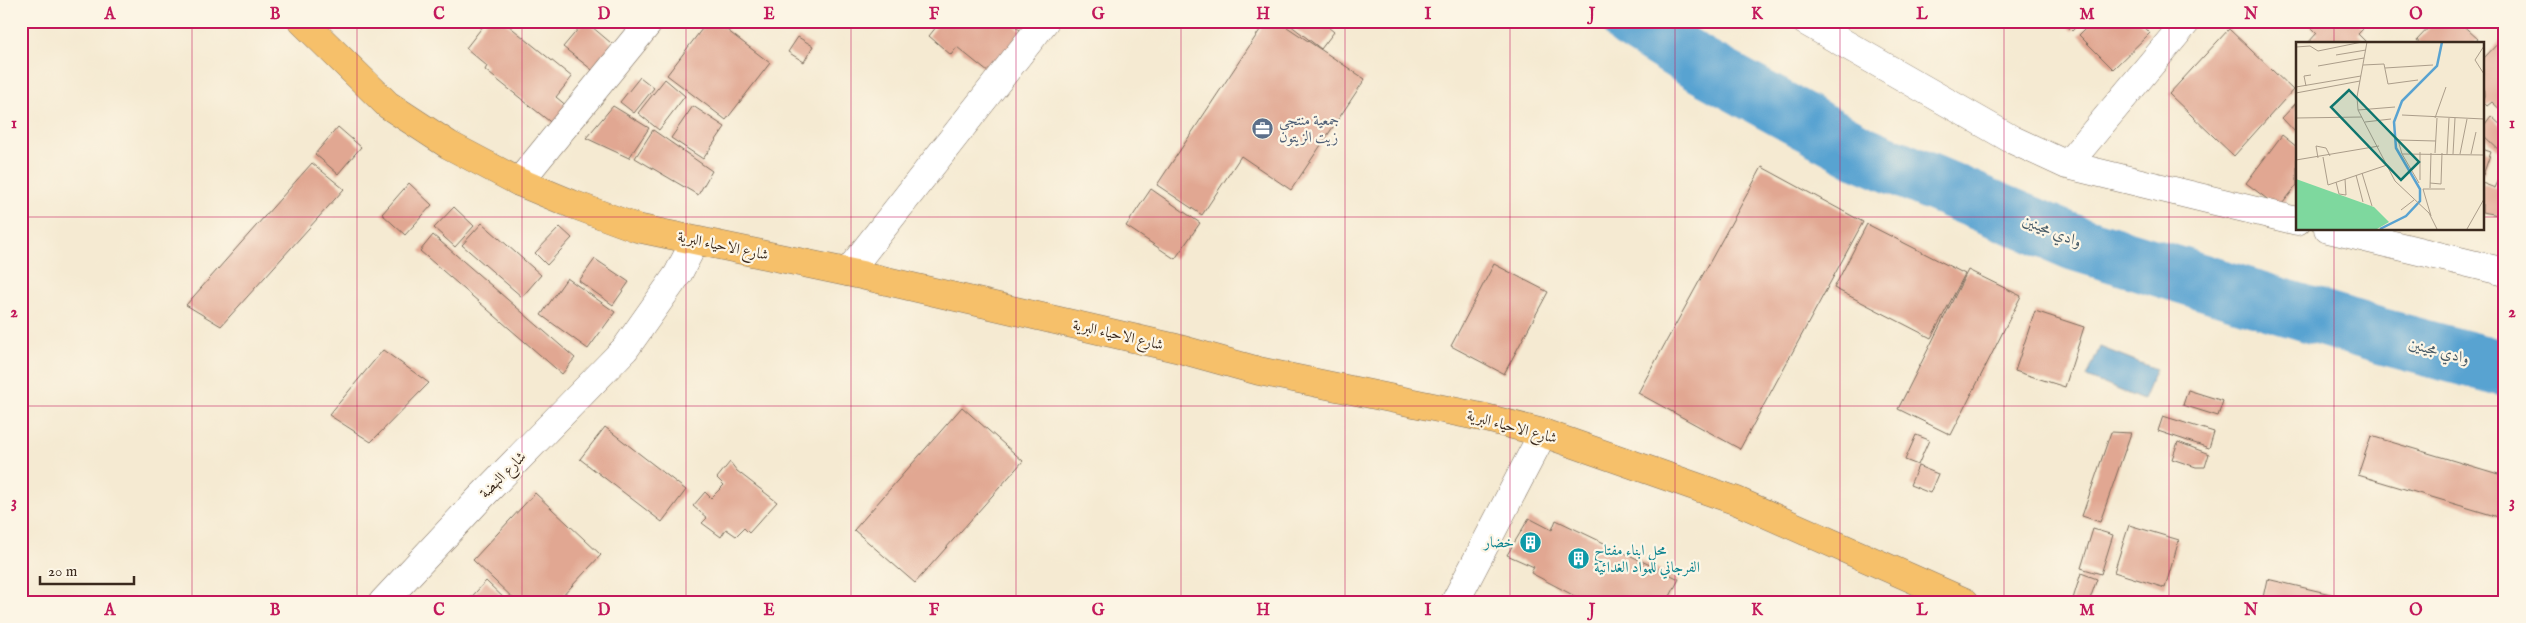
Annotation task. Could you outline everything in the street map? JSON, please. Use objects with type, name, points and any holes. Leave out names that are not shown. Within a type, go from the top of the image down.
[{"type":"main road","name":"شارع الاحياء البرية","points":[[302,21],[388,105],[448,144],[519,182],[637,228],[848,272],[1176,348],[1259,371],[1476,416],[1543,434],[1737,501],[1965,602]]},
{"type":"street","points":[[519,182],[650,21]]},
{"type":"street","points":[[848,272],[1046,21]]},
{"type":"street","points":[[1805,21],[2014,140],[2067,165],[2296,221]]},
{"type":"street","points":[[2067,165],[2187,21]]},
{"type":"street","points":[[2332,230],[2505,272]]},
{"type":"street","name":"شارع النهضة","points":[[383,602],[481,497],[625,349],[678,274],[695,241]]},
{"type":"street","points":[[1455,602],[1543,434]]},
{"type":"water","points":[[2100,347],[2156,369],[2143,400],[2087,377]]},
{"type":"building","points":[[487,21],[503,21],[572,77],[556,97],[568,107],[554,125],[485,70],[487,66],[466,48]]},
{"type":"building","points":[[585,21],[617,48],[596,73],[563,47]]},
{"type":"building","points":[[708,21],[715,21],[770,63],[726,120],[667,75]]},
{"type":"building","points":[[941,21],[1009,21],[1027,36],[994,77],[957,47],[951,55],[929,36]]},
{"type":"building","points":[[1266,21],[1278,21],[1365,79],[1291,190],[1241,156],[1202,215],[1157,185]]},
{"type":"building","points":[[1285,21],[1321,21],[1334,32],[1321,49]]},
{"type":"building","points":[[2062,21],[2082,21],[2072,31]]},
{"type":"building","points":[[2093,21],[2139,21],[2150,33],[2113,69],[2079,35]]},
{"type":"building","points":[[2315,21],[2356,21],[2363,29],[2358,34],[2366,42],[2309,42],[2317,33],[2310,26]]},
{"type":"building","points":[[2435,21],[2458,21],[2478,39],[2476,42],[2418,42],[2417,40]]},
{"type":"building","points":[[2229,29],[2293,90],[2234,156],[2169,94]]},
{"type":"building","points":[[2505,36],[2505,114],[2492,102],[2487,106],[2484,103],[2484,58]]},
{"type":"building","points":[[798,37],[813,46],[804,62],[788,52]]},
{"type":"building","points":[[640,77],[654,88],[634,113],[620,102]]},
{"type":"building","points":[[665,79],[685,96],[659,130],[638,113]]},
{"type":"building","points":[[2296,103],[2296,133],[2282,118]]},
{"type":"building","points":[[613,106],[649,128],[629,158],[586,138]]},
{"type":"building","points":[[693,106],[725,127],[703,159],[671,138]]},
{"type":"building","points":[[2491,116],[2505,129],[2505,156],[2484,136],[2484,125]]},
{"type":"building","points":[[338,127],[361,147],[338,174],[315,154]]},
{"type":"building","points":[[653,130],[712,171],[698,195],[635,158]]},
{"type":"building","points":[[2282,135],[2296,146],[2296,186],[2279,208],[2246,183]]},
{"type":"building","points":[[2484,150],[2491,152],[2484,172]]},
{"type":"building","points":[[312,163],[344,189],[221,326],[186,305]]},
{"type":"building","points":[[1762,167],[1863,222],[1740,449],[1638,393]]},
{"type":"building","points":[[2505,167],[2505,216],[2484,212],[2484,184],[2495,188]]},
{"type":"building","points":[[409,183],[432,205],[405,235],[382,214]]},
{"type":"building","points":[[1151,189],[1200,223],[1175,259],[1126,226]]},
{"type":"building","points":[[454,207],[474,226],[455,247],[434,228]]},
{"type":"building","points":[[482,223],[541,275],[522,297],[462,245]]},
{"type":"building","points":[[1867,224],[1965,274],[1931,338],[1834,288]]},
{"type":"building","points":[[560,227],[572,238],[547,265],[535,253]]},
{"type":"building","points":[[433,235],[575,358],[562,374],[420,251]]},
{"type":"building","points":[[595,259],[629,282],[613,305],[579,281]]},
{"type":"building","points":[[1494,264],[1548,292],[1504,374],[1451,346]]},
{"type":"building","points":[[1968,270],[2021,296],[1951,435],[1898,409]]},
{"type":"building","points":[[567,278],[615,312],[588,349],[541,315]]},
{"type":"building","points":[[2035,311],[2084,327],[2065,387],[2015,371]]},
{"type":"building","points":[[383,350],[429,383],[371,442],[329,415]]},
{"type":"building","points":[[2188,390],[2223,401],[2218,416],[2183,405]]},
{"type":"building","points":[[962,407],[1023,461],[915,583],[854,530]]},
{"type":"building","points":[[2163,416],[2214,432],[2209,448],[2158,431]]},
{"type":"building","points":[[605,427],[686,490],[662,522],[580,459]]},
{"type":"building","points":[[2111,432],[2131,433],[2100,522],[2082,516]]},
{"type":"building","points":[[1916,435],[1929,440],[1918,465],[1905,460]]},
{"type":"building","points":[[2371,436],[2505,476],[2505,519],[2358,475]]},
{"type":"building","points":[[2178,442],[2209,454],[2205,467],[2196,467],[2172,459]]},
{"type":"building","points":[[730,462],[737,471],[777,502],[749,533],[744,528],[736,536],[726,529],[721,537],[702,523],[707,518],[693,506],[705,492],[711,498],[724,485],[717,478]]},
{"type":"building","points":[[1918,466],[1938,474],[1930,493],[1910,485]]},
{"type":"building","points":[[535,493],[601,555],[557,602],[517,602],[473,560]]},
{"type":"building","points":[[1529,518],[1552,530],[1556,520],[1679,579],[1667,602],[1586,602],[1531,573],[1534,567],[1507,555]]},
{"type":"building","points":[[2129,525],[2179,540],[2165,588],[2114,572]]},
{"type":"building","points":[[2093,529],[2113,535],[2101,574],[2081,568]]},
{"type":"building","points":[[2081,573],[2097,579],[2089,602],[2072,602]]},
{"type":"building","points":[[2267,579],[2360,601],[2360,602],[2262,602]]},
{"type":"building","points":[[486,581],[508,602],[467,602]]},
{"type":"waterway","name":"وادي مجينين","points":[[1630,21],[1699,64],[1862,153],[2075,243],[2377,335],[2505,369]]},
{"type":"place","name":"جمعية منتجي زيت الزيتون","points":[[1263,129]]},
{"type":"place","name":"خضار","points":[[1530,542]]},
{"type":"place","name":"محل ابناء مفتاح الفرجاني للمواد الغدائية","points":[[1578,559]]}]
